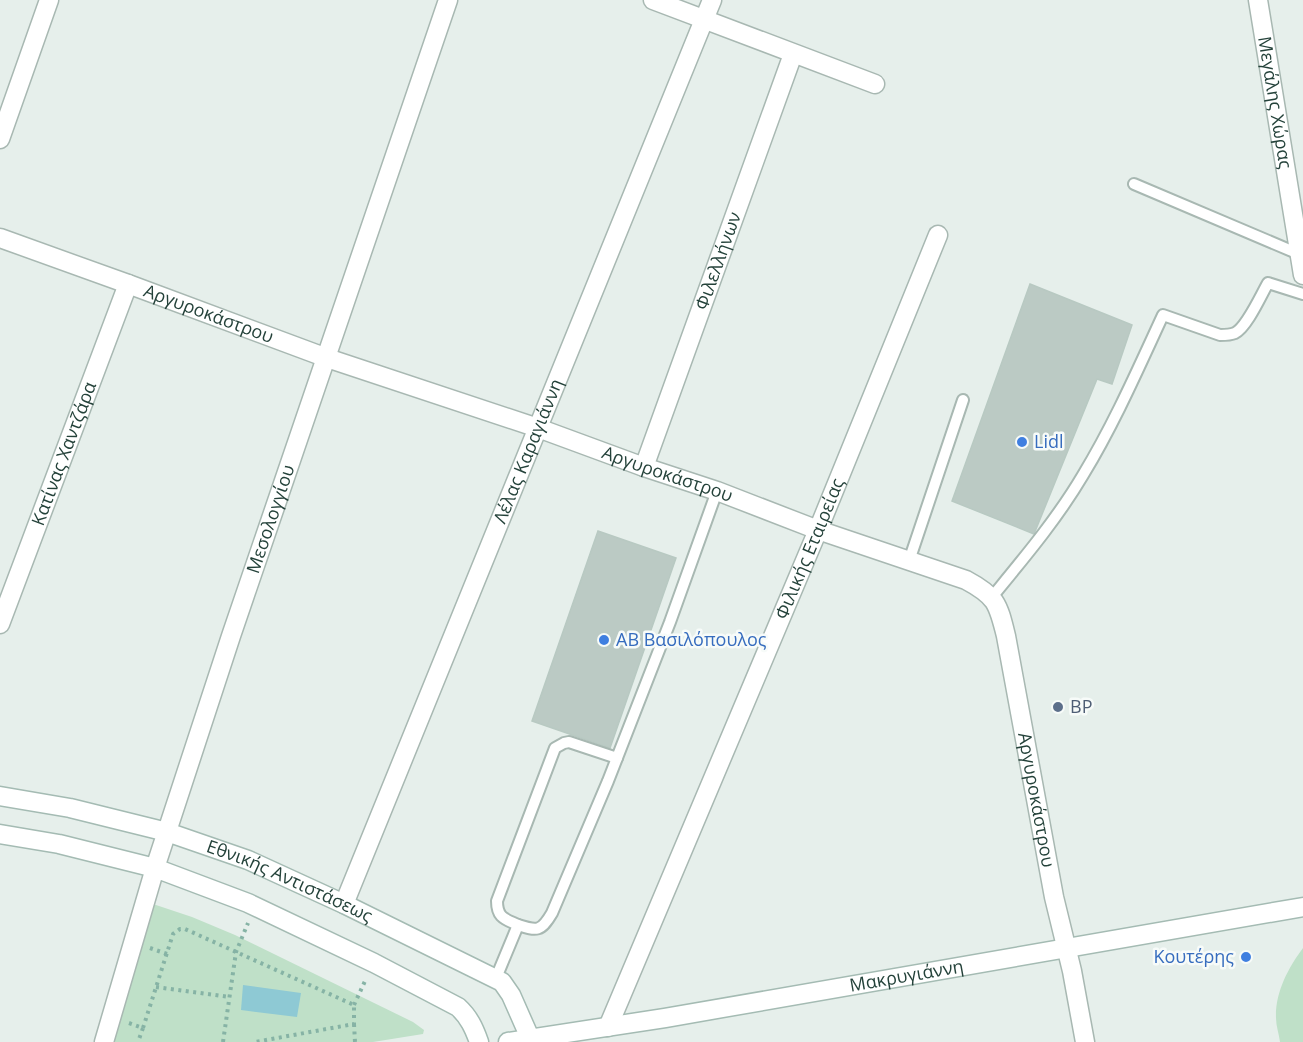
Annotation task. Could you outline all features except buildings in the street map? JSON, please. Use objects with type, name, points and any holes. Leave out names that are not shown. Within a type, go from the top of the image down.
[{"type":"street","points":[[0,139],[49,0]]},
{"type":"street","name":"Μεσολογγίου","points":[[104,1042],[155,868],[231,636],[448,0]]},
{"type":"street","points":[[653,0],[875,84]]},
{"type":"street","name":"Λέλας Καραγιάννη","points":[[344,904],[712,0]]},
{"type":"street","name":"Μεγάλης Χώρας","points":[[1258,0],[1303,275]]},
{"type":"street","name":"Φιλελλήνων","points":[[644,467],[794,54]]},
{"type":"street","name":"Φιλικής Εταιρείας","points":[[608,1027],[818,530],[938,235]]},
{"type":"street","name":"Αργυροκάστρου","points":[[0,238],[327,358],[538,428],[717,491],[818,530],[966,580],[981,588],[992,597],[1006,636],[1054,897],[1085,1042]]},
{"type":"street","name":"Κατίνας Χαντζάρα","points":[[0,624],[128,284]]},
{"type":"street","name":"Εθνικής Αντιστάσεως","points":[[0,796],[70,808],[167,832],[248,860],[344,904],[502,982],[507,987],[531,1040]]},
{"type":"street","name":"Εθνικής Αντιστάσεως","points":[[0,834],[58,844],[155,868],[254,906],[374,963],[458,1007],[472,1024],[479,1042]]},
{"type":"street","name":"Μακρυγιάννη","points":[[508,1042],[665,1018],[1303,907]]},
{"type":"lane","points":[[1134,184],[1301,254]]},
{"type":"lane","points":[[992,597],[1036,544],[1082,477],[1113,421],[1163,315],[1220,335],[1229,335],[1236,333],[1244,326],[1268,283],[1303,294]]},
{"type":"lane","points":[[909,561],[963,400]]},
{"type":"lane","points":[[617,758],[570,742],[555,748],[497,901],[498,912],[501,916],[534,930],[547,921],[617,758],[670,622],[717,491]]},
{"type":"lane","points":[[496,978],[518,925]]},
{"type":"path","points":[[224,1042],[236,952],[254,906]]},
{"type":"path","points":[[143,1028],[173,934],[180,929],[185,929],[354,1005]]},
{"type":"path","points":[[356,1042],[354,1005],[374,963]]},
{"type":"path","points":[[156,987],[230,997]]},
{"type":"path","points":[[255,1042],[354,1024]]},
{"type":"green space","points":[[153,904],[235,935],[413,1022],[424,1030],[423,1034],[373,1042],[113,1042]]},
{"type":"green space","points":[[1303,948],[1303,1042],[1280,1042],[1276,1009],[1280,990],[1292,964]]},
{"type":"water","points":[[243,985],[301,993],[297,1017],[241,1010]]},
{"type":"place","name":"Lidl","points":[[1022,442]]},
{"type":"place","name":"ΑΒ Βασιλόπουλος","points":[[604,640]]},
{"type":"place","name":"BP","points":[[1058,707]]},
{"type":"place","name":"Κουτέρης","points":[[1246,957]]}]
